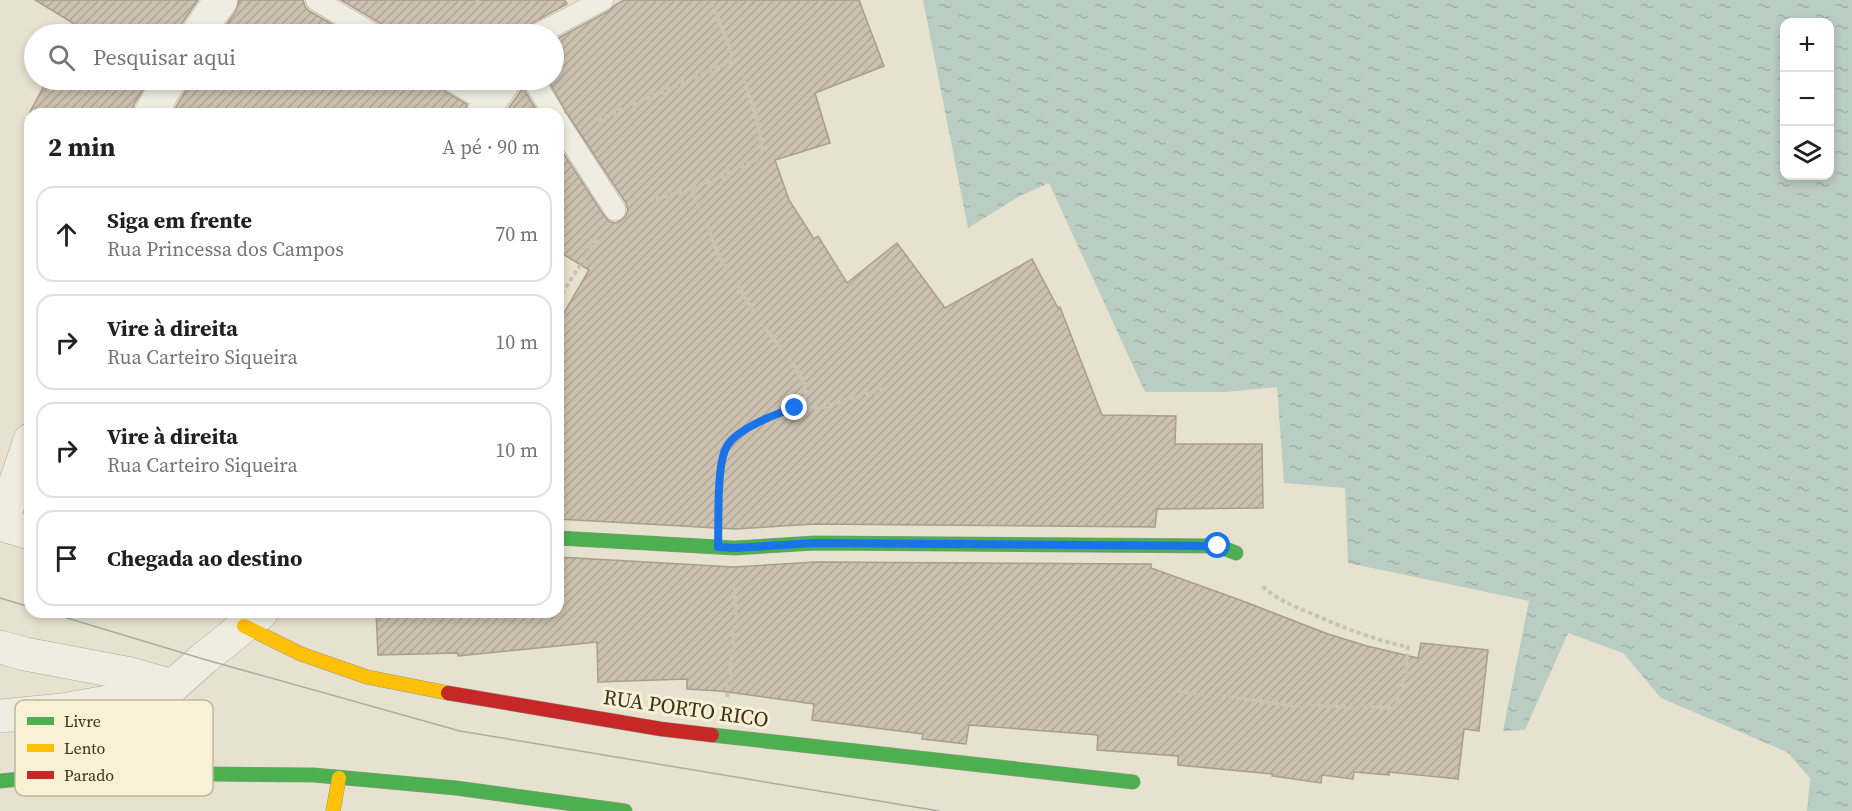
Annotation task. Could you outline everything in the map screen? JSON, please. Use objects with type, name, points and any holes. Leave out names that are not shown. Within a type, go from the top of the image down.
[{"type":"main road","points":[[564,538],[735,548],[815,543],[1218,546],[1236,553]]},
{"type":"main road","name":"RUA PORTO RICO","points":[[253,619],[301,654],[367,677],[438,691],[649,727],[1133,783]]},
{"type":"main road","points":[[213,774],[314,776],[456,788],[625,811]]},
{"type":"main road","points":[[333,811],[339,778]]},
{"type":"main road","points":[[0,781],[15,779]]},
{"type":"street","points":[[204,24],[221,0]]},
{"type":"street","points":[[154,108],[164,90]]},
{"type":"street","points":[[10,527],[24,466]]},
{"type":"street","points":[[119,700],[173,686],[253,619]]},
{"type":"street","points":[[0,647],[131,674],[173,686]]},
{"type":"street","points":[[0,716],[15,715]]},
{"type":"lane","points":[[316,0],[356,24]]},
{"type":"lane","points":[[557,24],[603,0]]},
{"type":"lane","points":[[473,90],[492,98]]},
{"type":"lane","points":[[539,90],[550,108]]},
{"type":"lane","points":[[564,131],[615,210]]},
{"type":"path","points":[[477,0],[487,24]]},
{"type":"path","points":[[709,0],[735,60],[760,137],[761,153],[757,159],[727,174]]},
{"type":"path","points":[[564,127],[735,60]]},
{"type":"path","points":[[692,189],[718,254],[761,323],[793,363],[806,386],[805,398],[800,405],[740,432],[727,445],[721,463],[718,547]]},
{"type":"path","points":[[800,405],[816,409],[883,389]]},
{"type":"path","points":[[723,736],[735,621],[735,548]]},
{"type":"path","points":[[1177,691],[1300,706],[1394,708],[1398,699],[1405,676],[1408,647],[1386,643],[1341,627],[1274,597],[1257,582],[1245,562],[1236,553]]},
{"type":"water","points":[[923,0],[1852,0],[1852,811],[1807,811],[1810,778],[1787,752],[1661,698],[1623,653],[1568,633],[1525,730],[1503,731],[1529,601],[1348,563],[1345,488],[1284,483],[1277,387],[1225,392],[1145,392],[1049,183],[1020,196],[968,228]]},
{"type":"building","points":[[35,0],[198,0],[182,24],[73,23]]},
{"type":"building","points":[[239,0],[303,0],[309,11],[332,24],[227,24],[236,11]]},
{"type":"building","points":[[341,0],[565,0],[567,4],[531,24],[380,23]]},
{"type":"building","points":[[624,0],[859,0],[884,66],[815,93],[830,143],[775,160],[789,200],[814,239],[818,236],[847,283],[897,243],[945,308],[1032,259],[1058,308],[1060,307],[1102,415],[1176,416],[1175,444],[1262,444],[1263,508],[1157,509],[1155,527],[815,524],[735,529],[564,519],[564,313],[589,270],[564,255],[564,154],[610,222],[616,223],[622,220],[628,210],[626,203],[554,90],[564,90],[564,35],[609,11]]},
{"type":"building","points":[[42,90],[143,90],[133,108],[32,108]]},
{"type":"building","points":[[186,90],[443,90],[467,104],[466,108],[176,108]]},
{"type":"building","points":[[522,90],[524,90],[535,108],[509,108]]},
{"type":"building","points":[[564,557],[734,567],[816,562],[1151,564],[1151,568],[1328,634],[1367,646],[1418,658],[1421,643],[1488,650],[1479,731],[1464,729],[1458,779],[1389,772],[1389,775],[1354,772],[1353,779],[1322,775],[1321,783],[1272,776],[1273,774],[1178,765],[1178,756],[1097,750],[1098,735],[969,725],[966,744],[922,739],[923,734],[812,720],[814,704],[720,691],[687,689],[687,679],[598,682],[597,642],[458,656],[458,653],[378,655],[376,618],[564,618]]},
{"type":"tram line","points":[[0,598],[24,605]]},
{"type":"tram line","points":[[67,618],[203,659],[460,731],[939,811]]},
{"type":"traffic: fast","points":[[564,538],[735,548],[815,543],[1218,546],[1236,553]]},
{"type":"traffic: fast","points":[[712,735],[1133,782]]},
{"type":"traffic: fast","points":[[213,774],[314,775],[456,788],[625,811]]},
{"type":"traffic: fast","points":[[0,781],[15,779]]},
{"type":"traffic: slow","points":[[244,626],[301,654],[367,677],[448,693]]},
{"type":"traffic: slow","points":[[333,811],[339,778]]},
{"type":"traffic: jam","points":[[448,693],[661,729],[712,735]]},
{"type":"route","points":[[795,408],[740,432],[727,445],[721,463],[718,547],[815,543],[1218,546]]}]
